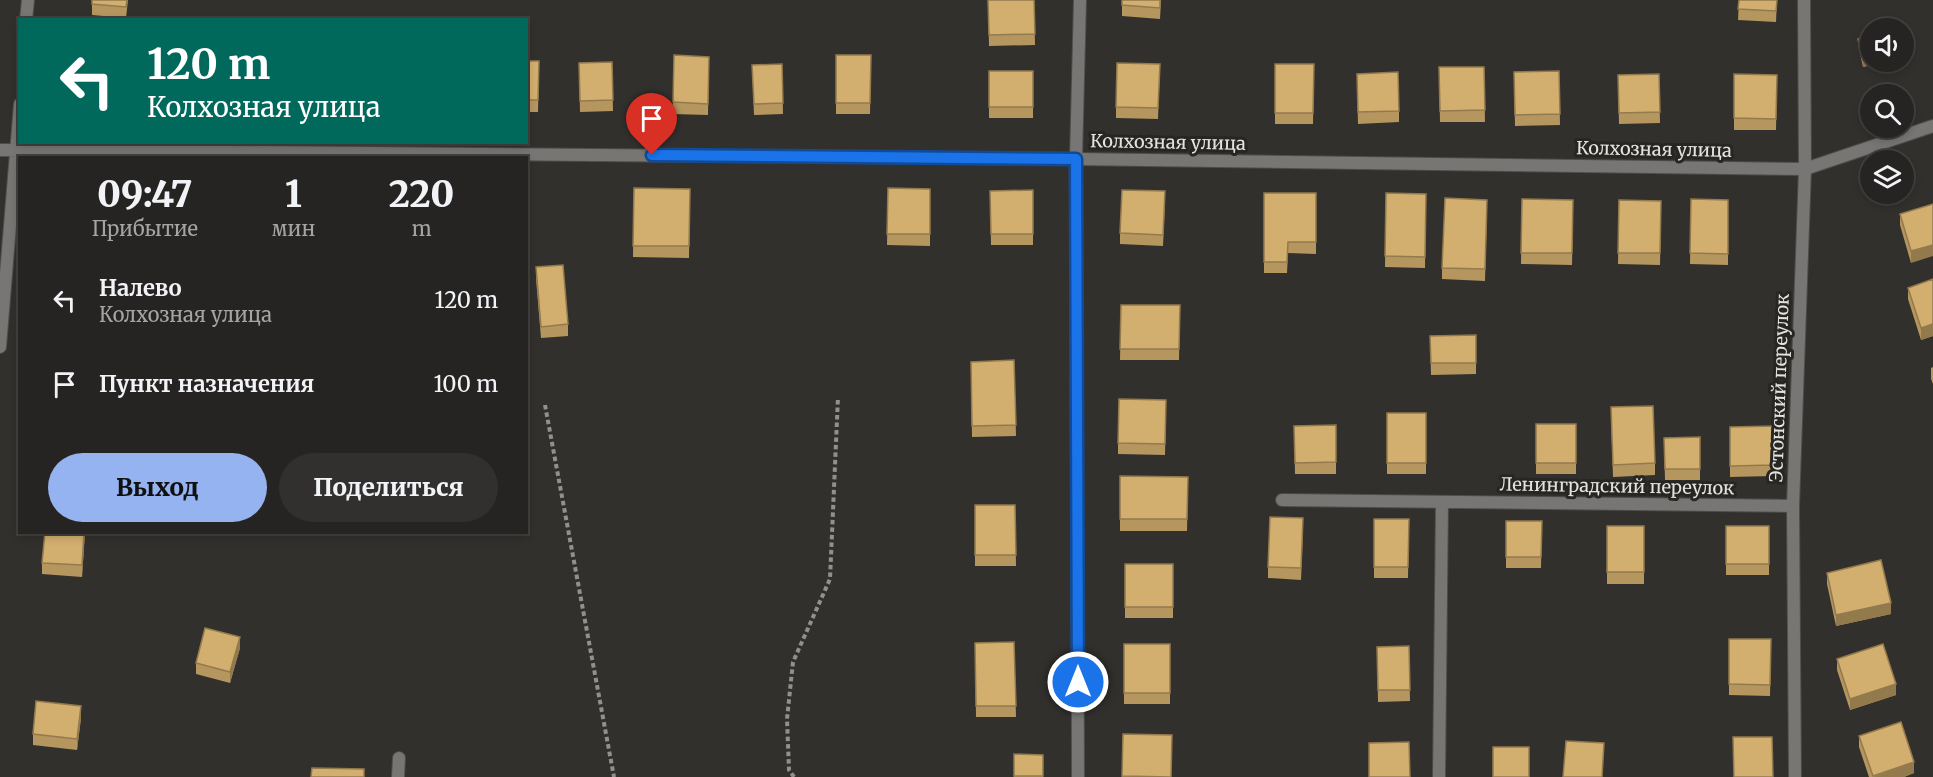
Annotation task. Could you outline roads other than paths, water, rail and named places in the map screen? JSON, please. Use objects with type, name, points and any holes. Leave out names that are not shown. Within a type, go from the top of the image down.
[{"type":"street","points":[[26,18],[28,0]]},
{"type":"street","points":[[1078,777],[1076,159],[1080,0]]},
{"type":"street","name":"Эстонский переулок","points":[[1795,777],[1793,506],[1805,169],[1804,0]]},
{"type":"street","name":"Колхозная улица","points":[[0,150],[1076,159],[1805,169],[1933,126]]},
{"type":"street","points":[[0,347],[18,127]]},
{"type":"street","name":"Ленинградский переулок","points":[[1282,500],[1793,506]]},
{"type":"street","points":[[1440,777],[1442,502]]},
{"type":"street","points":[[398,777],[399,758]]}]
